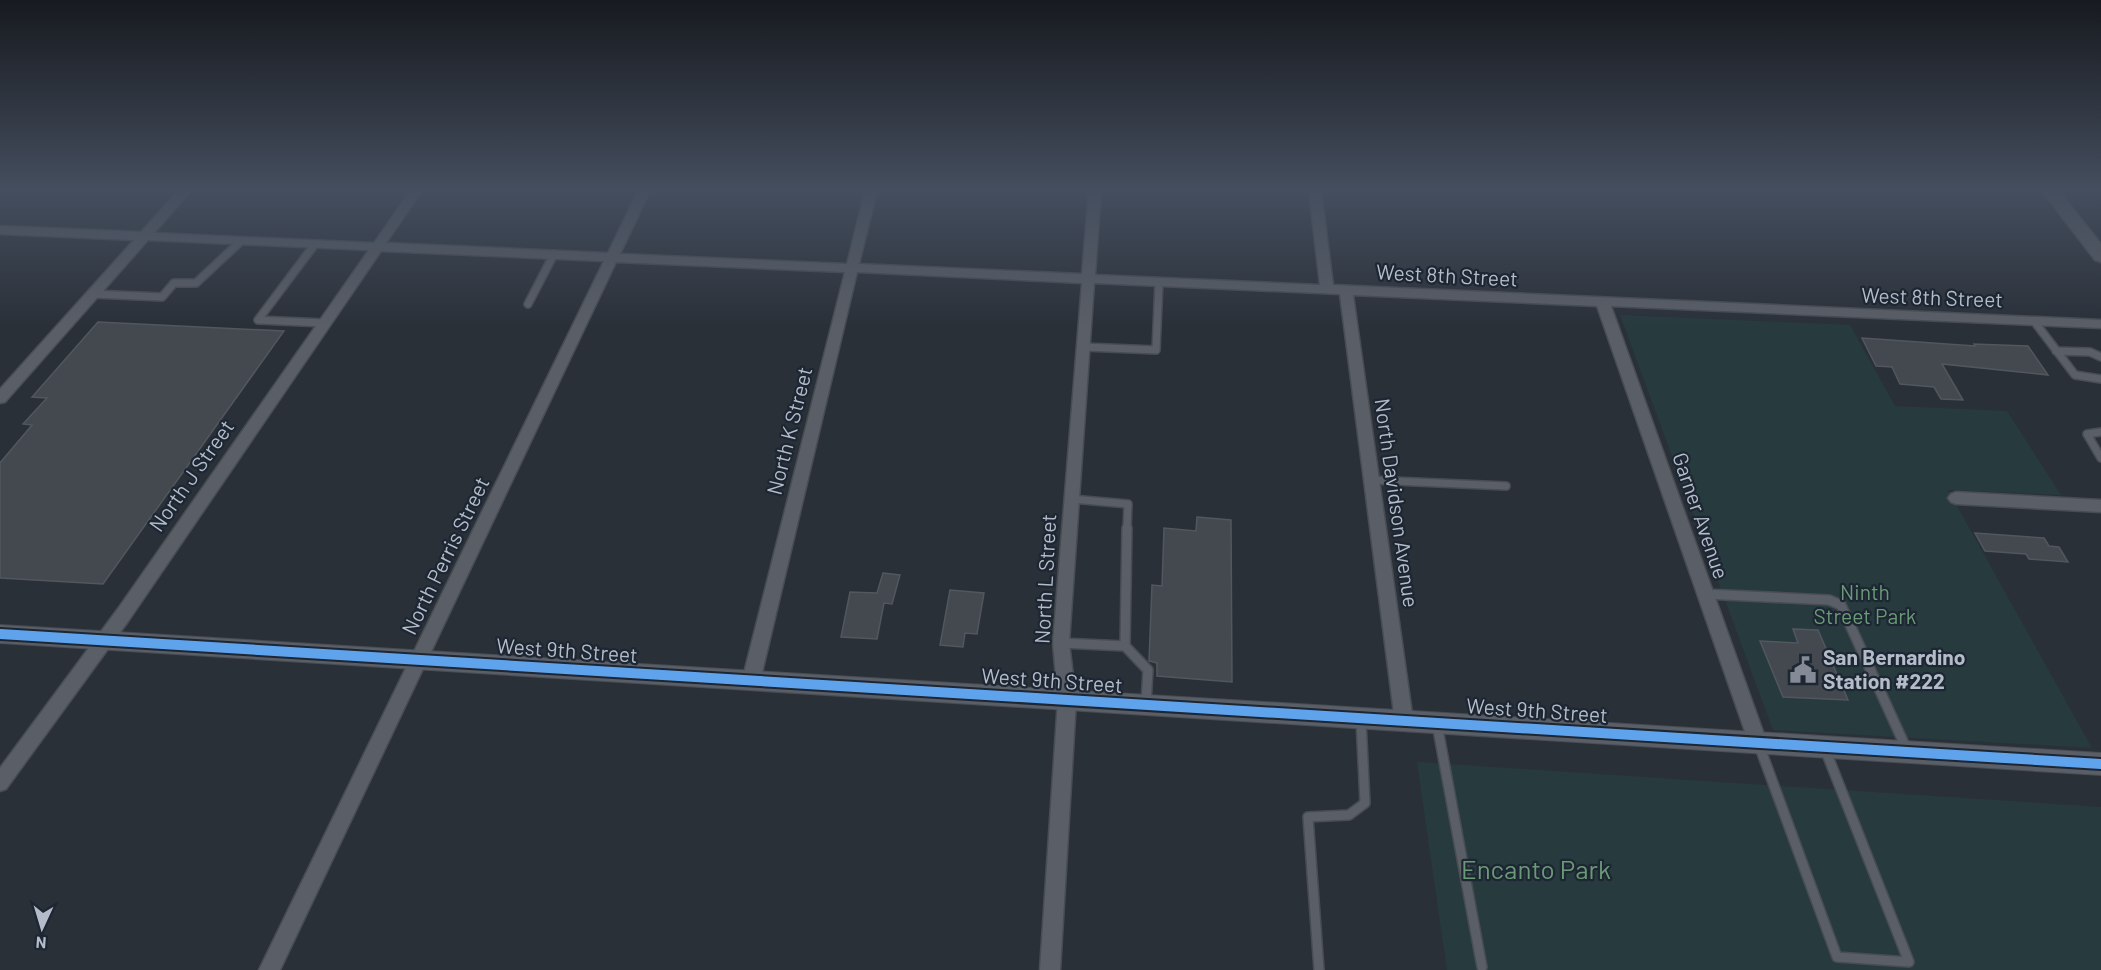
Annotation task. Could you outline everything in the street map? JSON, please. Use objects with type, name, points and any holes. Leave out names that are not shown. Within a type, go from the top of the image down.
[{"type":"main road","points":[[2086,236],[2101,256]]},
{"type":"street","points":[[0,398],[144,236]]},
{"type":"street","name":"West 8th Street","points":[[149,236],[2101,324]]},
{"type":"street","name":"North J Street","points":[[0,783],[105,640],[386,236]]},
{"type":"street","name":"North Perris Street","points":[[269,970],[623,236]]},
{"type":"street","name":"North K Street","points":[[751,681],[859,236]]},
{"type":"street","name":"North L Street","points":[[1050,970],[1067,700],[1061,643],[1092,236]]},
{"type":"street","points":[[1320,236],[1327,290]]},
{"type":"street","name":"North Davidson Avenue","points":[[1346,291],[1404,721]]},
{"type":"street","name":"Garner Avenue","points":[[1603,303],[1758,743]]},
{"type":"street","points":[[1956,498],[2101,506]]},
{"type":"street","name":"West 9th Street","points":[[0,634],[2101,764]]},
{"type":"lane","points":[[93,294],[162,297],[174,283],[196,283],[241,241]]},
{"type":"lane","points":[[315,244],[258,320],[324,323]]},
{"type":"lane","points":[[528,304],[554,254]]},
{"type":"lane","points":[[1084,347],[1156,350],[1159,282]]},
{"type":"lane","points":[[2034,321],[2075,375],[2101,378]]},
{"type":"lane","points":[[2056,351],[2090,352],[2101,357]]},
{"type":"lane","points":[[2101,432],[2087,434],[2101,458]]},
{"type":"lane","points":[[1371,480],[1506,486]]},
{"type":"lane","points":[[1072,499],[1128,504],[1125,646]]},
{"type":"lane","points":[[1705,594],[1829,600],[1841,605],[1908,752]]},
{"type":"lane","points":[[1061,643],[1125,646],[1148,670],[1146,705]]},
{"type":"lane","points":[[1319,970],[1308,817],[1349,815],[1365,803],[1361,718]]},
{"type":"lane","points":[[1437,723],[1482,967]]},
{"type":"lane","points":[[1758,743],[1837,957],[1910,962],[1824,747]]},
{"type":"green space","name":"Ninth Street Park","points":[[1620,315],[1850,325],[1895,406],[2007,411],[2061,495],[1948,490],[2092,748],[1773,730]]},
{"type":"green space","name":"Encanto Park","points":[[1417,762],[2101,807],[2101,970],[1447,970]]},
{"type":"building","points":[[98,322],[284,331],[103,584],[0,578],[0,463],[32,425],[23,424],[47,398],[32,397]]},
{"type":"building","points":[[1862,338],[1975,346],[1974,344],[2028,346],[2048,375],[1942,364],[1963,400],[1941,399],[1934,387],[1900,384],[1892,367],[1876,366]]},
{"type":"building","points":[[1197,517],[1231,520],[1232,682],[1157,676],[1157,663],[1149,661],[1152,585],[1162,586],[1164,528],[1196,531]]},
{"type":"building","points":[[1975,533],[2044,538],[2049,546],[2059,547],[2068,562],[2029,559],[2026,554],[1985,551]]},
{"type":"building","points":[[883,573],[900,575],[892,604],[884,603],[877,639],[841,637],[850,592],[877,593]]},
{"type":"building","points":[[950,590],[984,593],[977,634],[965,633],[963,647],[940,645]]},
{"type":"building","name":"San Bernardino Station #222","points":[[1793,629],[1818,630],[1848,700],[1783,697],[1760,641],[1798,643]]},
{"type":"cycle path","points":[[0,634],[2101,764]]},
{"type":"place","name":"San Bernardino Station #222","points":[[1803,670]]}]
